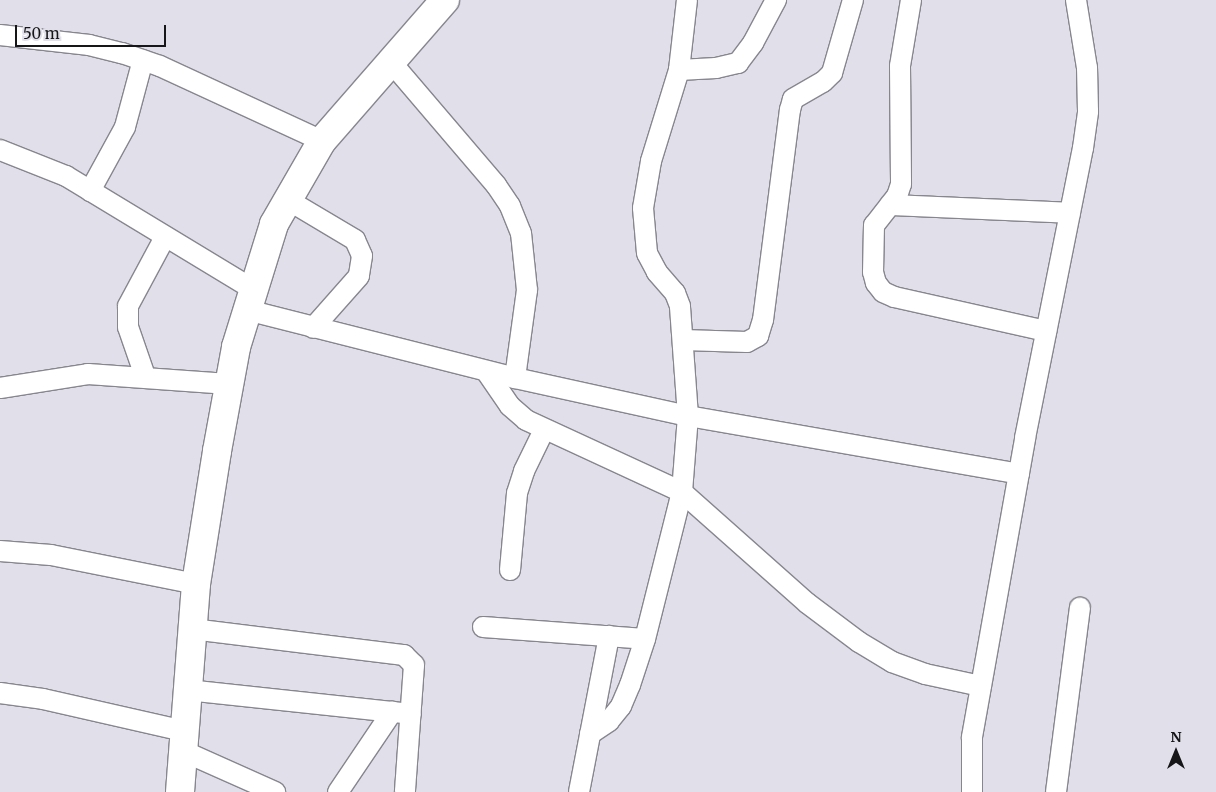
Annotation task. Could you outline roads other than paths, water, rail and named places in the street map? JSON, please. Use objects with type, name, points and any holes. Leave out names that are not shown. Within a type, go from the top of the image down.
[{"type":"main road","points":[[180,792],[196,584],[229,384],[236,347],[274,224],[322,141],[445,0]]},
{"type":"street","points":[[590,734],[609,721],[621,706],[646,639],[682,492],[688,416],[680,306],[675,293],[657,272],[647,253],[643,208],[651,161],[679,70],[687,0]]},
{"type":"street","points":[[679,70],[716,68],[738,63],[753,43],[776,0]]},
{"type":"street","points":[[683,340],[747,342],[758,336],[763,320],[790,110],[793,100],[823,82],[832,73],[853,0]]},
{"type":"street","points":[[911,0],[900,66],[901,184],[890,205],[874,225],[872,272],[882,292],[894,298],[1046,331]]},
{"type":"street","points":[[972,792],[972,737],[1019,474],[1088,111],[1087,68],[1076,0]]},
{"type":"street","points":[[0,35],[89,45],[143,60],[322,141]]},
{"type":"street","points":[[90,191],[125,127],[143,60]]},
{"type":"street","points":[[391,62],[496,185],[510,206],[521,234],[527,290],[515,378]]},
{"type":"street","points":[[0,150],[31,160],[90,191],[165,237],[250,300],[313,328],[515,378],[688,416],[1019,474]]},
{"type":"street","points":[[288,200],[355,240],[362,256],[359,276],[346,295],[313,328]]},
{"type":"street","points":[[890,205],[1070,213]]},
{"type":"street","points":[[145,376],[128,327],[128,306],[165,237]]},
{"type":"street","points":[[486,371],[510,406],[544,430],[682,492],[807,603],[859,642],[892,662],[925,674],[981,686]]},
{"type":"street","points":[[0,388],[88,374],[145,376],[229,384]]},
{"type":"street","points":[[510,570],[518,493],[524,471],[544,430]]},
{"type":"street","points":[[0,551],[51,555],[196,584]]},
{"type":"street","points":[[1056,792],[1080,608]]},
{"type":"street","points":[[483,626],[646,639]]},
{"type":"street","points":[[192,628],[404,655],[414,665],[402,713],[405,792]]},
{"type":"street","points":[[580,792],[609,636]]},
{"type":"street","points":[[187,690],[402,713]]},
{"type":"street","points":[[0,693],[43,699],[184,741],[275,792]]},
{"type":"street","points":[[338,792],[402,713]]}]
